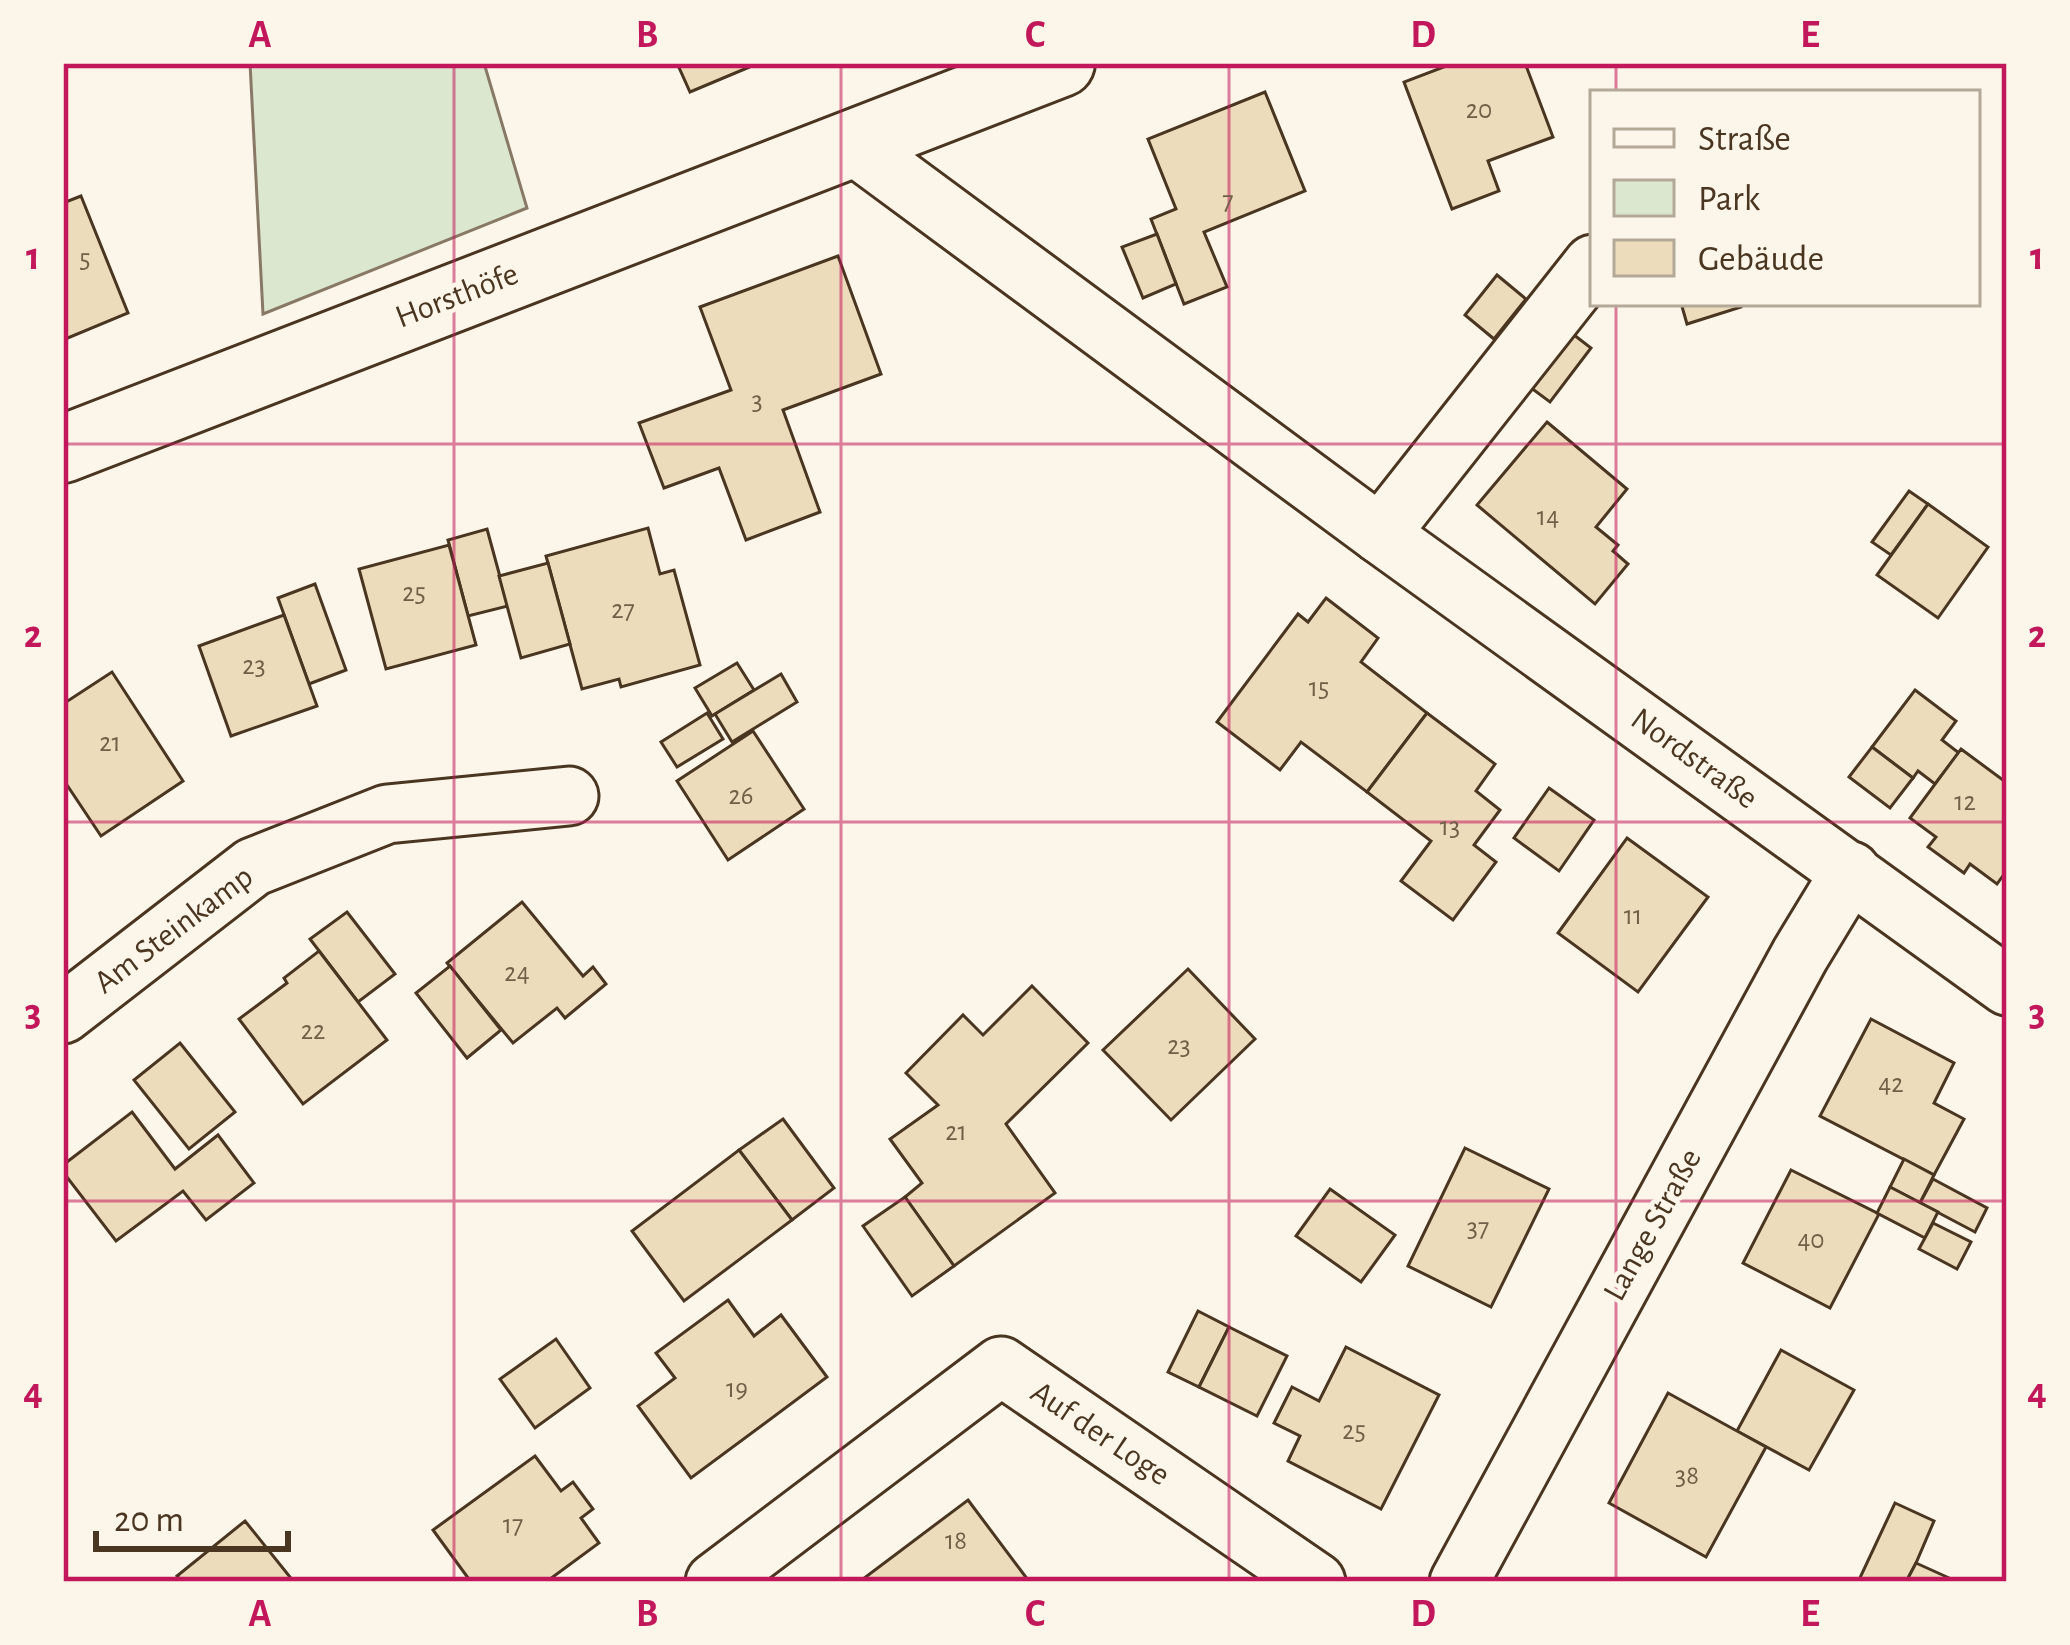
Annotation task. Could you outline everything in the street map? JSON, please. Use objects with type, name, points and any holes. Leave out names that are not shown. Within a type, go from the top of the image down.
[{"type":"main road","name":"Horsthöfe","points":[[63,448],[1061,63]]},
{"type":"street","name":"Nordstraße","points":[[852,144],[1380,534],[2007,986]]},
{"type":"street","points":[[1380,534],[1590,268]]},
{"type":"street","name":"Am Steinkamp","points":[[63,1014],[253,867],[387,814],[569,796]]},
{"type":"street","name":"Lange Straße","points":[[1459,1582],[1788,976],[1850,871]]},
{"type":"street","name":"Auf der Loge","points":[[715,1582],[1001,1366],[1316,1582]]},
{"type":"green space","points":[[250,63],[484,63],[527,208],[263,314]]},
{"type":"building","points":[[677,63],[759,63],[690,92]]},
{"type":"building","points":[[1454,63],[1525,63],[1553,137],[1488,161],[1499,191],[1452,209],[1404,82]]},
{"type":"building","points":[[1265,92],[1305,191],[1204,232],[1227,287],[1184,304],[1151,219],[1176,209],[1148,139]]},
{"type":"building","points":[[81,196],[128,313],[63,340],[63,203]]},
{"type":"building","points":[[1157,234],[1176,284],[1143,298],[1122,247]]},
{"type":"building","points":[[838,256],[881,374],[783,410],[820,512],[746,540],[719,468],[664,488],[639,423],[731,390],[700,307]]},
{"type":"building","points":[[1497,275],[1526,299],[1494,339],[1465,315]]},
{"type":"building","points":[[1682,306],[1741,306],[1741,307],[1687,324]]},
{"type":"building","points":[[1565,328],[1591,348],[1550,402],[1523,382]]},
{"type":"building","points":[[1547,422],[1627,489],[1596,527],[1618,545],[1613,551],[1628,564],[1595,604],[1477,505]]},
{"type":"building","points":[[1909,491],[1928,504],[1891,555],[1872,542]]},
{"type":"building","points":[[1928,504],[1988,547],[1938,618],[1877,575]]},
{"type":"building","points":[[648,528],[660,574],[674,570],[700,665],[621,687],[619,679],[582,689],[546,556]]},
{"type":"building","points":[[487,529],[508,606],[468,616],[448,540]]},
{"type":"building","points":[[449,545],[476,645],[386,669],[359,569]]},
{"type":"building","points":[[548,563],[570,644],[521,658],[499,576]]},
{"type":"building","points":[[315,584],[346,670],[309,684],[278,598]]},
{"type":"building","points":[[1326,598],[1378,638],[1361,662],[1427,713],[1367,792],[1301,742],[1280,770],[1217,722],[1298,614],[1308,622]]},
{"type":"building","points":[[284,615],[317,706],[231,736],[199,646]]},
{"type":"building","points":[[737,663],[754,690],[712,716],[695,688]]},
{"type":"building","points":[[112,672],[183,781],[101,836],[63,779],[63,704]]},
{"type":"building","points":[[781,674],[797,702],[732,742],[715,714]]},
{"type":"building","points":[[1915,690],[1956,721],[1942,740],[1959,753],[1935,784],[1918,771],[1913,778],[1872,747]]},
{"type":"building","points":[[707,713],[723,739],[677,767],[661,742]]},
{"type":"building","points":[[1427,713],[1495,764],[1476,791],[1500,810],[1474,845],[1496,862],[1453,920],[1401,881],[1431,841],[1367,792]]},
{"type":"building","points":[[753,731],[804,809],[728,860],[677,781]]},
{"type":"building","points":[[1872,747],[1913,778],[1890,808],[1849,777]]},
{"type":"building","points":[[1961,749],[2007,783],[2007,870],[1997,884],[1970,864],[1964,873],[1928,847],[1936,837],[1910,818]]},
{"type":"building","points":[[1549,788],[1594,820],[1559,871],[1514,838]]},
{"type":"building","points":[[1627,838],[1708,897],[1638,992],[1558,933]]},
{"type":"building","points":[[522,902],[583,976],[593,967],[606,984],[565,1018],[557,1008],[513,1043],[447,963]]},
{"type":"building","points":[[347,912],[395,974],[358,1002],[310,939]]},
{"type":"building","points":[[319,951],[387,1040],[303,1104],[239,1019],[287,983],[284,978]]},
{"type":"building","points":[[450,966],[501,1030],[467,1058],[416,993]]},
{"type":"building","points":[[1188,969],[1255,1039],[1171,1120],[1103,1050]]},
{"type":"building","points":[[1032,986],[1088,1043],[1006,1124],[1055,1193],[954,1266],[905,1197],[922,1183],[890,1139],[938,1105],[906,1073],[963,1015],[983,1035]]},
{"type":"building","points":[[1871,1019],[1954,1063],[1934,1103],[1964,1119],[1934,1175],[1820,1116]]},
{"type":"building","points":[[180,1043],[235,1112],[189,1149],[134,1080]]},
{"type":"building","points":[[132,1112],[175,1169],[218,1135],[254,1183],[206,1220],[183,1191],[116,1241],[63,1172],[63,1165]]},
{"type":"building","points":[[783,1119],[834,1188],[792,1220],[739,1150]]},
{"type":"building","points":[[1465,1148],[1549,1189],[1491,1307],[1408,1266]]},
{"type":"building","points":[[739,1150],[792,1220],[684,1301],[632,1231]]},
{"type":"building","points":[[1904,1159],[1934,1175],[1920,1203],[1890,1187]]},
{"type":"building","points":[[1791,1170],[1879,1214],[1830,1308],[1743,1263]]},
{"type":"building","points":[[1933,1179],[1987,1208],[1975,1232],[1920,1203]]},
{"type":"building","points":[[1890,1187],[1938,1212],[1925,1238],[1877,1213]]},
{"type":"building","points":[[1330,1189],[1395,1235],[1361,1282],[1296,1236]]},
{"type":"building","points":[[905,1197],[954,1266],[912,1296],[863,1226]]},
{"type":"building","points":[[1933,1223],[1971,1242],[1957,1269],[1919,1249]]},
{"type":"building","points":[[728,1300],[754,1336],[781,1315],[827,1377],[691,1478],[638,1406],[675,1378],[656,1353]]},
{"type":"building","points":[[1198,1311],[1229,1327],[1199,1387],[1168,1372]]},
{"type":"building","points":[[1229,1327],[1287,1356],[1257,1416],[1199,1387]]},
{"type":"building","points":[[556,1339],[590,1388],[535,1428],[500,1379]]},
{"type":"building","points":[[1346,1347],[1439,1395],[1381,1509],[1288,1461],[1300,1436],[1274,1423],[1292,1387],[1319,1401]]},
{"type":"building","points":[[1781,1350],[1854,1390],[1809,1470],[1737,1431]]},
{"type":"building","points":[[1668,1393],[1766,1447],[1706,1557],[1609,1503]]},
{"type":"building","points":[[535,1456],[561,1491],[573,1482],[593,1509],[581,1518],[599,1543],[546,1582],[471,1582],[433,1530]]},
{"type":"building","points":[[968,1500],[1028,1580],[859,1582]]},
{"type":"building","points":[[1895,1503],[1934,1521],[1916,1563],[1906,1582],[1858,1582]]},
{"type":"building","points":[[245,1521],[294,1582],[182,1582],[177,1576]]},
{"type":"building","points":[[1916,1563],[1958,1582],[1906,1582]]}]
